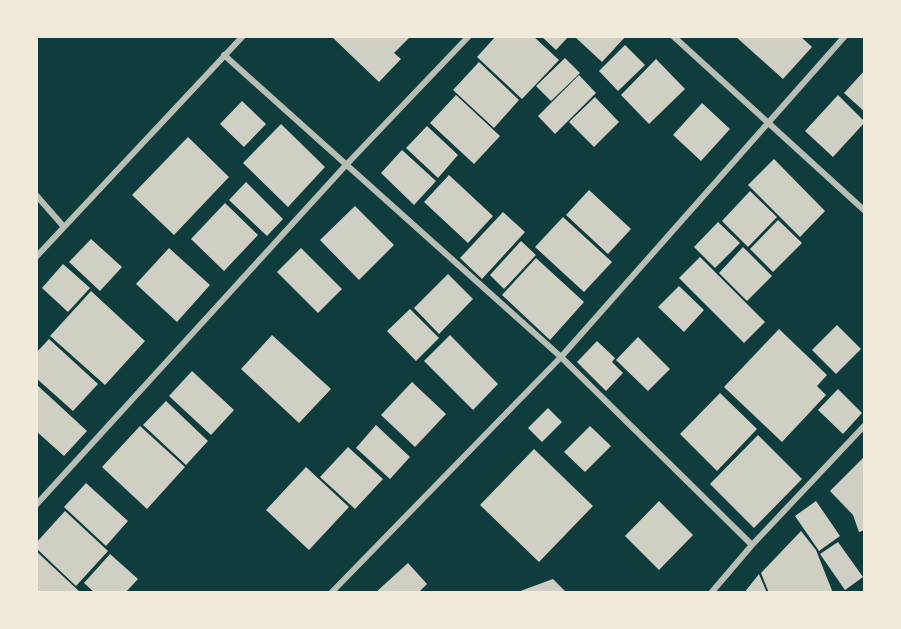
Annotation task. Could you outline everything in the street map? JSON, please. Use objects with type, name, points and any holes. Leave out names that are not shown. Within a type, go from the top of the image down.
[{"type":"street","points":[[36,257],[243,36]]},
{"type":"street","points":[[36,505],[346,165],[470,36]]},
{"type":"street","points":[[674,36],[865,211]]},
{"type":"street","points":[[331,593],[561,357],[845,36]]},
{"type":"street","points":[[224,55],[561,357],[752,545]]},
{"type":"street","points":[[36,195],[63,226]]},
{"type":"street","points":[[711,593],[752,545],[865,425]]},
{"type":"building","points":[[331,36],[411,36],[394,53],[401,59],[379,82]]},
{"type":"building","points":[[496,36],[533,36],[559,60],[522,99],[477,57]]},
{"type":"building","points":[[541,36],[569,36],[556,50]]},
{"type":"building","points":[[574,36],[626,36],[602,62]]},
{"type":"building","points":[[735,36],[800,36],[812,47],[783,79]]},
{"type":"building","points":[[625,45],[645,65],[618,91],[599,71]]},
{"type":"building","points":[[565,58],[580,73],[551,101],[536,86]]},
{"type":"building","points":[[656,59],[685,89],[649,124],[621,95]]},
{"type":"building","points":[[479,62],[519,100],[494,128],[453,90]]},
{"type":"building","points":[[865,70],[865,112],[844,93]]},
{"type":"building","points":[[579,75],[596,93],[555,134],[538,116]]},
{"type":"building","points":[[456,95],[500,136],[474,164],[430,123]]},
{"type":"building","points":[[838,95],[865,122],[833,157],[805,131]]},
{"type":"building","points":[[595,97],[619,122],[594,147],[569,122]]},
{"type":"building","points":[[242,101],[266,124],[244,147],[220,124]]},
{"type":"building","points":[[702,103],[730,129],[701,161],[673,135]]},
{"type":"building","points":[[281,124],[325,167],[288,207],[243,163]]},
{"type":"building","points":[[427,126],[458,155],[438,178],[406,148]]},
{"type":"building","points":[[188,137],[229,177],[174,235],[132,195]]},
{"type":"building","points":[[402,150],[436,181],[414,205],[381,173]]},
{"type":"building","points":[[774,159],[825,211],[800,237],[748,185]]},
{"type":"building","points":[[449,175],[493,216],[468,243],[424,202]]},
{"type":"building","points":[[246,182],[283,219],[267,236],[229,200]]},
{"type":"building","points":[[589,190],[631,229],[608,254],[566,215]]},
{"type":"building","points":[[750,191],[777,217],[748,247],[722,221]]},
{"type":"building","points":[[225,203],[258,235],[224,271],[191,239]]},
{"type":"building","points":[[355,206],[394,245],[359,280],[320,240]]},
{"type":"building","points":[[503,212],[525,232],[482,279],[460,258]]},
{"type":"building","points":[[563,217],[612,262],[584,292],[535,247]]},
{"type":"building","points":[[778,220],[802,243],[773,272],[750,249]]},
{"type":"building","points":[[718,222],[740,243],[715,268],[694,247]]},
{"type":"building","points":[[91,239],[122,267],[100,291],[69,262]]},
{"type":"building","points":[[521,241],[536,255],[504,289],[490,275]]},
{"type":"building","points":[[743,247],[772,276],[747,301],[719,273]]},
{"type":"building","points":[[169,248],[210,285],[177,322],[136,284]]},
{"type":"building","points":[[301,248],[342,289],[318,313],[277,272]]},
{"type":"building","points":[[700,257],[765,322],[744,343],[679,278]]},
{"type":"building","points":[[536,258],[584,302],[550,340],[502,295]]},
{"type":"building","points":[[63,264],[90,288],[68,312],[42,288]]},
{"type":"building","points":[[448,274],[473,299],[439,334],[414,308]]},
{"type":"building","points":[[679,286],[704,310],[684,332],[658,307]]},
{"type":"building","points":[[91,291],[145,341],[105,385],[50,336]]},
{"type":"building","points":[[410,309],[439,338],[416,361],[387,331]]},
{"type":"building","points":[[837,325],[861,349],[836,374],[812,350]]},
{"type":"building","points":[[779,329],[827,375],[817,386],[826,395],[782,442],[724,387]]},
{"type":"building","points":[[272,335],[331,389],[299,423],[241,369]]},
{"type":"building","points":[[450,335],[498,384],[473,410],[424,361]]},
{"type":"building","points":[[638,337],[670,369],[648,391],[616,360]]},
{"type":"building","points":[[49,339],[98,384],[73,411],[36,378],[36,353]]},
{"type":"building","points":[[597,341],[615,358],[612,362],[623,373],[606,391],[577,362]]},
{"type":"building","points":[[192,371],[234,410],[211,435],[169,396]]},
{"type":"building","points":[[412,382],[446,414],[415,447],[381,415]]},
{"type":"building","points":[[36,384],[87,431],[64,456],[36,431]]},
{"type":"building","points":[[838,389],[862,413],[843,434],[818,410]]},
{"type":"building","points":[[720,393],[757,429],[717,471],[680,434]]},
{"type":"building","points":[[166,401],[208,441],[186,465],[143,425]]},
{"type":"building","points":[[548,408],[562,422],[542,442],[528,428]]},
{"type":"building","points":[[376,425],[410,457],[390,479],[356,448]]},
{"type":"building","points":[[140,426],[185,467],[147,509],[102,467]]},
{"type":"building","points":[[590,426],[611,446],[585,472],[564,452]]},
{"type":"building","points":[[758,435],[802,479],[754,528],[710,484]]},
{"type":"building","points":[[348,447],[383,479],[355,509],[320,477]]},
{"type":"building","points":[[534,449],[593,506],[539,562],[480,505]]},
{"type":"building","points":[[865,456],[865,530],[859,532],[853,515],[830,491]]},
{"type":"building","points":[[306,467],[349,507],[309,550],[266,510]]},
{"type":"building","points":[[86,483],[128,521],[106,546],[64,507]]},
{"type":"building","points":[[659,501],[693,535],[659,570],[625,536]]},
{"type":"building","points":[[816,501],[840,536],[819,551],[795,516]]},
{"type":"building","points":[[65,511],[108,551],[76,586],[36,548],[36,543]]},
{"type":"building","points":[[801,531],[816,550],[833,593],[769,593],[761,573]]},
{"type":"building","points":[[838,542],[863,577],[845,590],[820,554]]},
{"type":"building","points":[[36,551],[81,593],[36,593]]},
{"type":"building","points":[[110,554],[138,579],[125,593],[95,593],[84,583]]},
{"type":"building","points":[[408,563],[427,584],[418,593],[375,593]]},
{"type":"building","points":[[759,574],[767,593],[744,593]]},
{"type":"building","points":[[553,579],[567,593],[515,593]]}]
